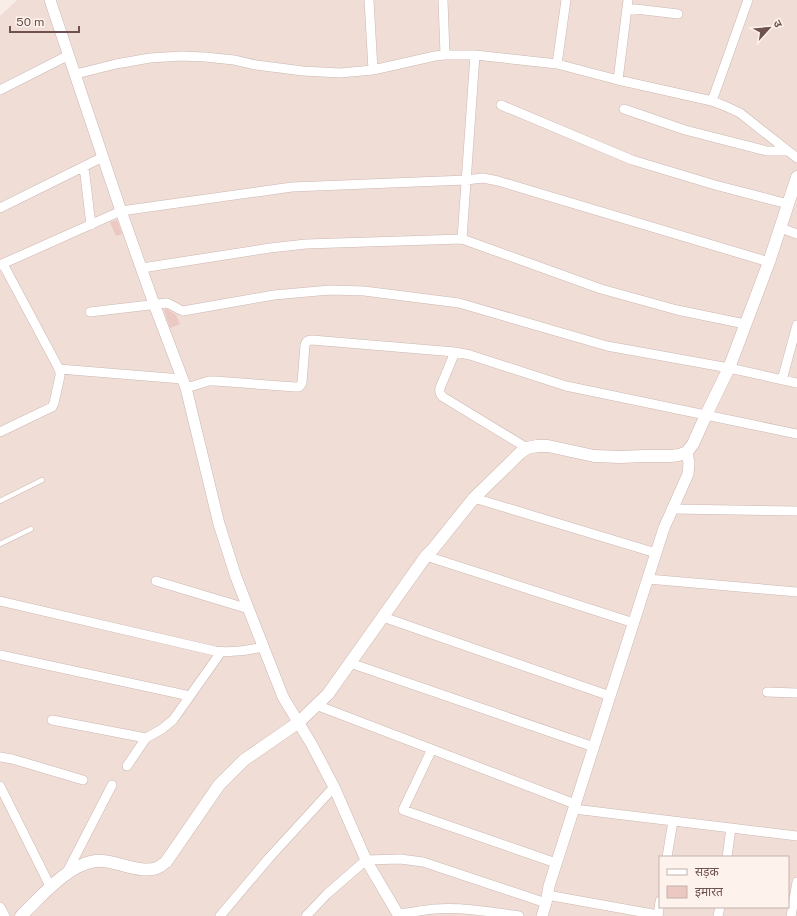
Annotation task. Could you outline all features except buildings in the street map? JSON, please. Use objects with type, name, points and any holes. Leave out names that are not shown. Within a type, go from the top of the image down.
[{"type":"main road","points":[[21,916],[65,875],[74,868],[82,865],[97,861],[104,861],[150,869],[158,868],[166,862],[219,785],[244,760],[299,722],[328,694],[426,556],[474,498],[527,448],[548,446],[594,456],[621,458],[671,456],[687,452],[693,444],[729,368],[769,262],[797,177]]},
{"type":"street","points":[[50,0],[121,211],[184,383],[219,524],[230,558],[283,697],[299,722],[334,787],[366,860],[398,915],[435,909],[454,909],[519,916]]},
{"type":"street","points":[[368,0],[373,70]]},
{"type":"street","points":[[443,0],[445,55]]},
{"type":"street","points":[[557,64],[566,0]]},
{"type":"street","points":[[712,101],[748,0]]},
{"type":"street","points":[[618,80],[628,4],[678,14]]},
{"type":"street","points":[[0,90],[69,55]]},
{"type":"street","points":[[76,74],[116,64],[150,58],[181,56],[234,60],[303,71],[340,73],[373,70],[414,60],[445,55],[475,55],[557,64],[618,80],[712,101],[725,106],[740,113],[797,158]]},
{"type":"street","points":[[462,239],[475,55]]},
{"type":"street","points":[[501,105],[632,160],[715,185],[788,204]]},
{"type":"street","points":[[624,109],[685,130],[767,151],[788,151]]},
{"type":"street","points":[[0,208],[104,157]]},
{"type":"street","points":[[84,167],[90,225]]},
{"type":"street","points":[[0,432],[53,406],[60,376],[59,369],[1,264],[121,211],[292,187],[483,178],[769,262]]},
{"type":"street","points":[[780,228],[797,234]]},
{"type":"street","points":[[142,268],[285,246],[462,239],[601,289],[677,310],[745,324]]},
{"type":"street","points":[[90,312],[166,303],[183,311],[274,295],[330,290],[364,291],[459,303],[607,346],[729,368],[797,383]]},
{"type":"street","points":[[782,380],[797,325]]},
{"type":"street","points":[[59,369],[184,383],[215,381],[299,387],[302,383],[305,345],[309,340],[455,352],[470,355],[566,386],[797,434]]},
{"type":"street","points":[[455,352],[439,391],[441,396],[527,448]]},
{"type":"street","points":[[542,916],[556,862],[664,528],[688,474],[689,463],[687,452]]},
{"type":"street","points":[[474,498],[656,554]]},
{"type":"street","points":[[673,509],[797,511]]},
{"type":"street","points":[[426,556],[634,623]]},
{"type":"street","points":[[648,579],[797,592]]},
{"type":"street","points":[[156,581],[249,608]]},
{"type":"street","points":[[0,600],[221,652],[238,652],[264,647]]},
{"type":"street","points":[[383,617],[610,696]]},
{"type":"street","points":[[127,766],[146,738],[168,725],[173,720],[221,652]]},
{"type":"street","points":[[0,655],[190,696]]},
{"type":"street","points":[[350,663],[594,747]]},
{"type":"street","points":[[767,692],[797,693]]},
{"type":"street","points":[[316,705],[432,749],[574,807],[797,836]]},
{"type":"street","points":[[52,720],[146,738]]},
{"type":"street","points":[[432,749],[403,810],[556,862]]},
{"type":"street","points":[[0,757],[83,780]]},
{"type":"street","points":[[65,875],[112,785]]},
{"type":"street","points":[[0,786],[51,888]]},
{"type":"street","points":[[220,916],[269,858],[334,787]]},
{"type":"street","points":[[667,856],[673,821]]},
{"type":"street","points":[[727,856],[731,828]]},
{"type":"street","points":[[306,916],[327,894],[366,860],[400,858],[423,862],[547,899],[658,916]]},
{"type":"street","points":[[791,916],[797,882]]},
{"type":"street","points":[[0,907],[5,916]]},
{"type":"lane","points":[[0,501],[42,480]]},
{"type":"lane","points":[[0,544],[31,529]]},
{"type":"shaded area","points":[[17,0],[797,0],[797,916],[0,916],[0,16]]}]
